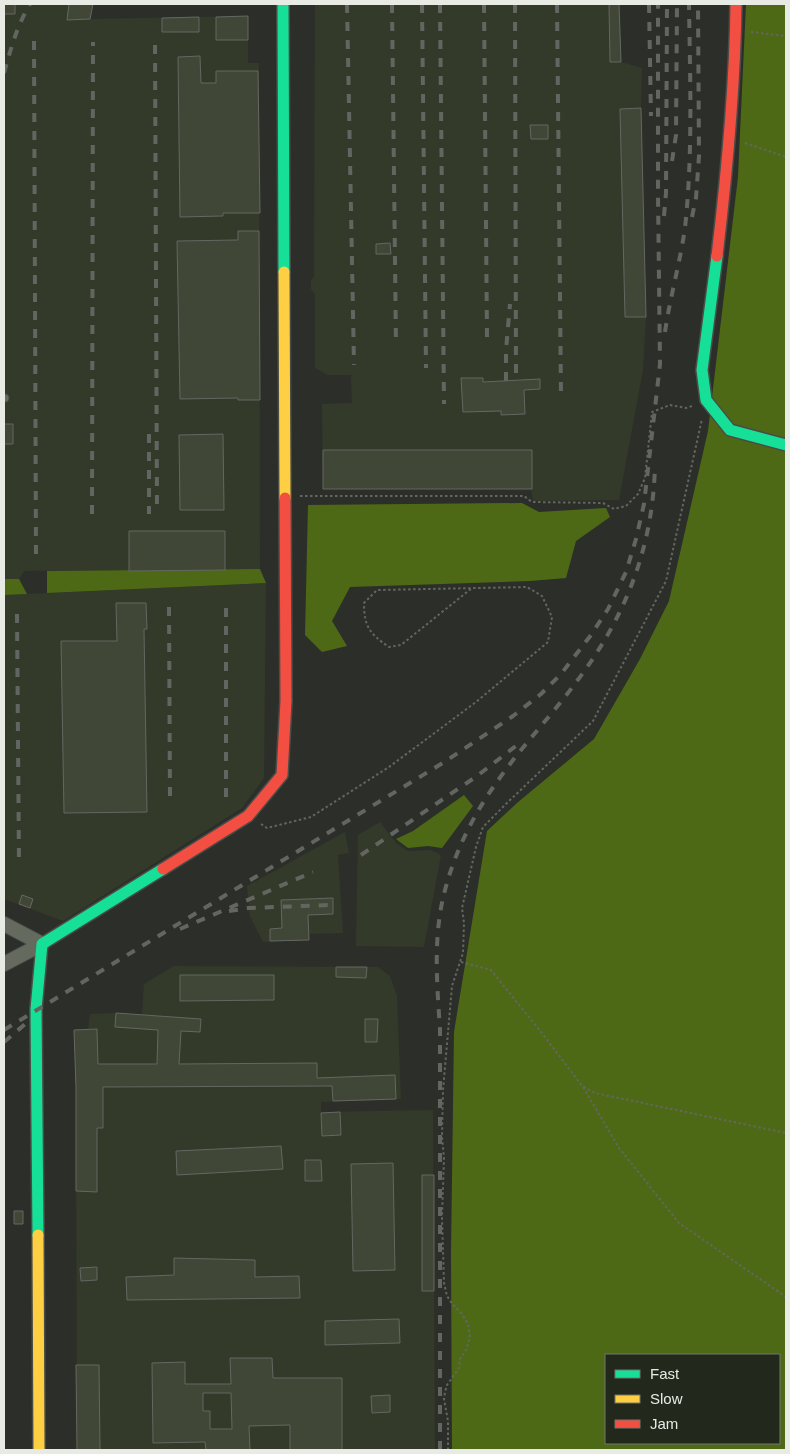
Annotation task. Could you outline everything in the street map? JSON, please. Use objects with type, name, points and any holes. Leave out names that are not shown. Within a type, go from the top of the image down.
[{"type":"street","points":[[4,964],[42,944],[248,816],[282,775],[286,701],[283,4]]},
{"type":"street","points":[[736,4],[730,139],[702,370],[706,400],[730,430],[786,444]]},
{"type":"street","points":[[4,924],[42,944]]},
{"type":"street","points":[[39,1450],[36,1009],[42,944]]},
{"type":"path","points":[[736,31],[786,36]]},
{"type":"path","points":[[730,139],[786,156]]},
{"type":"path","points":[[285,496],[524,496],[532,502],[604,503],[614,509],[626,506],[638,494],[645,478],[652,412],[670,405],[686,408],[706,400]]},
{"type":"path","points":[[448,1450],[445,1392],[447,1385],[459,1368],[460,1359],[466,1350],[470,1337],[470,1330],[466,1319],[451,1302],[445,1289],[442,1217],[444,1155],[442,1127],[445,1056],[452,986],[461,962],[464,946],[462,908],[476,847],[483,827],[593,721],[666,581],[706,400]]},
{"type":"path","points":[[248,816],[267,828],[311,818],[389,767],[476,702],[548,642],[552,617],[542,596],[527,587],[472,588],[377,590],[364,603],[364,618],[374,637],[389,647],[401,645],[472,588]]},
{"type":"path","points":[[461,962],[491,970],[582,1086],[619,1148],[679,1223],[786,1297]]},
{"type":"path","points":[[582,1086],[595,1093],[786,1133]]},
{"type":"shaded area","points":[[4,4],[93,4],[91,19],[248,16],[248,63],[259,63],[260,569],[24,571],[19,579],[4,579]]},
{"type":"shaded area","points":[[315,4],[619,4],[621,62],[642,68],[641,108],[646,317],[643,370],[619,500],[533,501],[531,489],[323,489],[322,404],[352,403],[351,375],[328,375],[315,368],[315,295],[311,289],[311,281],[314,276]]},
{"type":"shaded area","points":[[266,583],[264,778],[242,808],[63,921],[4,899],[4,595]]},
{"type":"shaded area","points":[[380,822],[396,843],[408,851],[431,850],[441,855],[424,947],[356,946],[358,835]]},
{"type":"shaded area","points":[[345,832],[349,853],[338,855],[343,933],[309,934],[309,940],[263,942],[250,916],[247,886]]},
{"type":"shaded area","points":[[174,966],[378,967],[390,976],[397,996],[401,1099],[321,1102],[321,1112],[433,1110],[435,1450],[77,1450],[76,1094],[74,1030],[88,1030],[90,1014],[142,1015],[144,984]]},
{"type":"green space","points":[[746,4],[786,4],[786,1450],[452,1450],[451,1253],[454,1032],[487,831],[517,803],[594,739],[640,659],[669,601],[708,431],[738,177]]},
{"type":"green space","points":[[522,503],[539,512],[606,508],[610,517],[576,541],[566,578],[350,587],[332,621],[347,646],[322,652],[305,635],[308,505]]},
{"type":"green space","points":[[260,569],[266,583],[47,593],[47,571]]},
{"type":"green space","points":[[4,579],[19,579],[27,594],[4,595]]},
{"type":"green space","points":[[464,795],[473,806],[442,848],[428,846],[408,848],[396,839],[413,831]]},
{"type":"building","points":[[4,4],[15,4],[15,14],[4,14]]},
{"type":"building","points":[[69,4],[93,4],[90,19],[67,20]]},
{"type":"building","points":[[609,4],[619,4],[621,62],[610,62]]},
{"type":"building","points":[[248,16],[248,40],[216,40],[216,17]]},
{"type":"building","points":[[199,17],[199,32],[162,32],[162,18]]},
{"type":"building","points":[[200,56],[201,83],[216,83],[216,71],[258,71],[260,213],[223,213],[223,216],[180,217],[178,57]]},
{"type":"building","points":[[641,108],[646,317],[625,317],[620,109]]},
{"type":"building","points":[[530,125],[548,125],[548,139],[531,139]]},
{"type":"building","points":[[238,231],[259,231],[260,400],[238,400],[238,398],[180,399],[177,241],[238,240]]},
{"type":"building","points":[[390,243],[391,254],[376,254],[376,244]]},
{"type":"building","points":[[461,378],[483,378],[483,382],[540,379],[540,389],[524,390],[525,414],[501,415],[501,411],[463,412]]},
{"type":"building","points":[[4,424],[13,424],[13,444],[4,444]]},
{"type":"building","points":[[223,434],[224,510],[180,510],[179,435]]},
{"type":"building","points":[[323,450],[532,450],[532,489],[323,489]]},
{"type":"building","points":[[129,531],[225,531],[225,570],[129,571]]},
{"type":"building","points":[[116,603],[146,603],[147,629],[144,629],[147,812],[64,813],[61,641],[117,641]]},
{"type":"building","points":[[22,895],[33,899],[30,908],[19,904]]},
{"type":"building","points":[[333,898],[333,914],[308,915],[309,940],[270,941],[270,929],[282,928],[281,900]]},
{"type":"building","points":[[336,967],[367,967],[366,978],[336,977]]},
{"type":"building","points":[[180,975],[274,975],[274,1000],[180,1001]]},
{"type":"building","points":[[116,1013],[201,1019],[200,1032],[181,1031],[179,1064],[317,1063],[317,1078],[395,1075],[396,1099],[333,1101],[332,1086],[103,1087],[103,1128],[97,1128],[97,1192],[76,1191],[74,1030],[97,1029],[98,1064],[157,1064],[158,1030],[115,1027]]},
{"type":"building","points":[[365,1019],[378,1019],[377,1042],[365,1042]]},
{"type":"building","points":[[340,1112],[341,1135],[322,1136],[321,1113]]},
{"type":"building","points":[[281,1146],[283,1169],[177,1175],[176,1151]]},
{"type":"building","points":[[305,1160],[321,1160],[322,1181],[305,1181]]},
{"type":"building","points":[[393,1163],[395,1270],[353,1271],[351,1164]]},
{"type":"building","points":[[422,1175],[434,1175],[434,1291],[422,1291]]},
{"type":"building","points":[[14,1211],[23,1211],[23,1224],[14,1224]]},
{"type":"building","points":[[174,1258],[255,1260],[255,1277],[299,1276],[300,1298],[127,1300],[126,1277],[174,1275]]},
{"type":"building","points":[[97,1267],[97,1280],[81,1281],[80,1268]]},
{"type":"building","points":[[399,1319],[400,1343],[325,1345],[325,1321]]},
{"type":"building","points":[[230,1358],[272,1358],[273,1378],[342,1378],[342,1450],[290,1450],[290,1425],[249,1426],[250,1450],[206,1450],[205,1442],[153,1443],[152,1363],[185,1362],[185,1384],[231,1384]],"holes":[[[203,1393],[231,1393],[232,1429],[210,1429],[210,1411],[203,1411]]]},
{"type":"building","points":[[76,1365],[99,1365],[100,1450],[77,1450]]},
{"type":"building","points":[[390,1395],[390,1412],[372,1413],[371,1396]]},
{"type":"railway","points":[[4,73],[18,29],[30,4]]},
{"type":"railway","points":[[347,4],[354,365]]},
{"type":"railway","points":[[392,4],[396,346]]},
{"type":"railway","points":[[422,4],[426,368]]},
{"type":"railway","points":[[440,4],[444,404]]},
{"type":"railway","points":[[484,4],[487,337]]},
{"type":"railway","points":[[515,4],[516,381]]},
{"type":"railway","points":[[557,4],[561,394]]},
{"type":"railway","points":[[649,4],[651,116]]},
{"type":"railway","points":[[4,1030],[446,761],[513,716],[541,694],[561,674],[608,609],[626,572],[644,504],[660,364],[658,4]]},
{"type":"railway","points":[[664,216],[666,193],[667,4]]},
{"type":"railway","points":[[672,161],[676,135],[677,4]]},
{"type":"railway","points":[[665,332],[683,241],[688,200],[690,116],[689,4]]},
{"type":"railway","points":[[692,217],[696,198],[699,156],[698,4]]},
{"type":"railway","points":[[34,41],[36,559]]},
{"type":"railway","points":[[92,514],[93,42]]},
{"type":"railway","points":[[155,45],[157,513]]},
{"type":"railway","points":[[506,381],[506,350],[510,304]]},
{"type":"railway","points":[[149,434],[149,514]]},
{"type":"railway","points":[[440,1450],[440,1029],[437,944],[444,894],[459,849],[481,806],[508,766],[577,681],[610,631],[623,606],[634,579],[649,524],[655,465]]},
{"type":"railway","points":[[169,607],[170,802]]},
{"type":"railway","points":[[226,608],[226,800]]},
{"type":"railway","points":[[17,614],[19,866]]},
{"type":"railway","points":[[361,855],[477,776],[521,742]]},
{"type":"railway","points":[[180,929],[313,872]]},
{"type":"railway","points":[[229,911],[249,908],[331,905]]},
{"type":"railway","points":[[4,1042],[30,1020]]},
{"type":"traffic: fast","points":[[283,4],[284,272]]},
{"type":"traffic: fast","points":[[717,256],[702,370],[706,400],[730,430],[786,445]]},
{"type":"traffic: fast","points":[[38,1235],[36,1009],[42,944],[163,869]]},
{"type":"traffic: slow","points":[[284,272],[285,498]]},
{"type":"traffic: slow","points":[[38,1235],[39,1450]]},
{"type":"traffic: jam","points":[[717,256],[730,130],[736,4]]},
{"type":"traffic: jam","points":[[163,869],[248,816],[282,775],[286,701],[285,498]]}]
